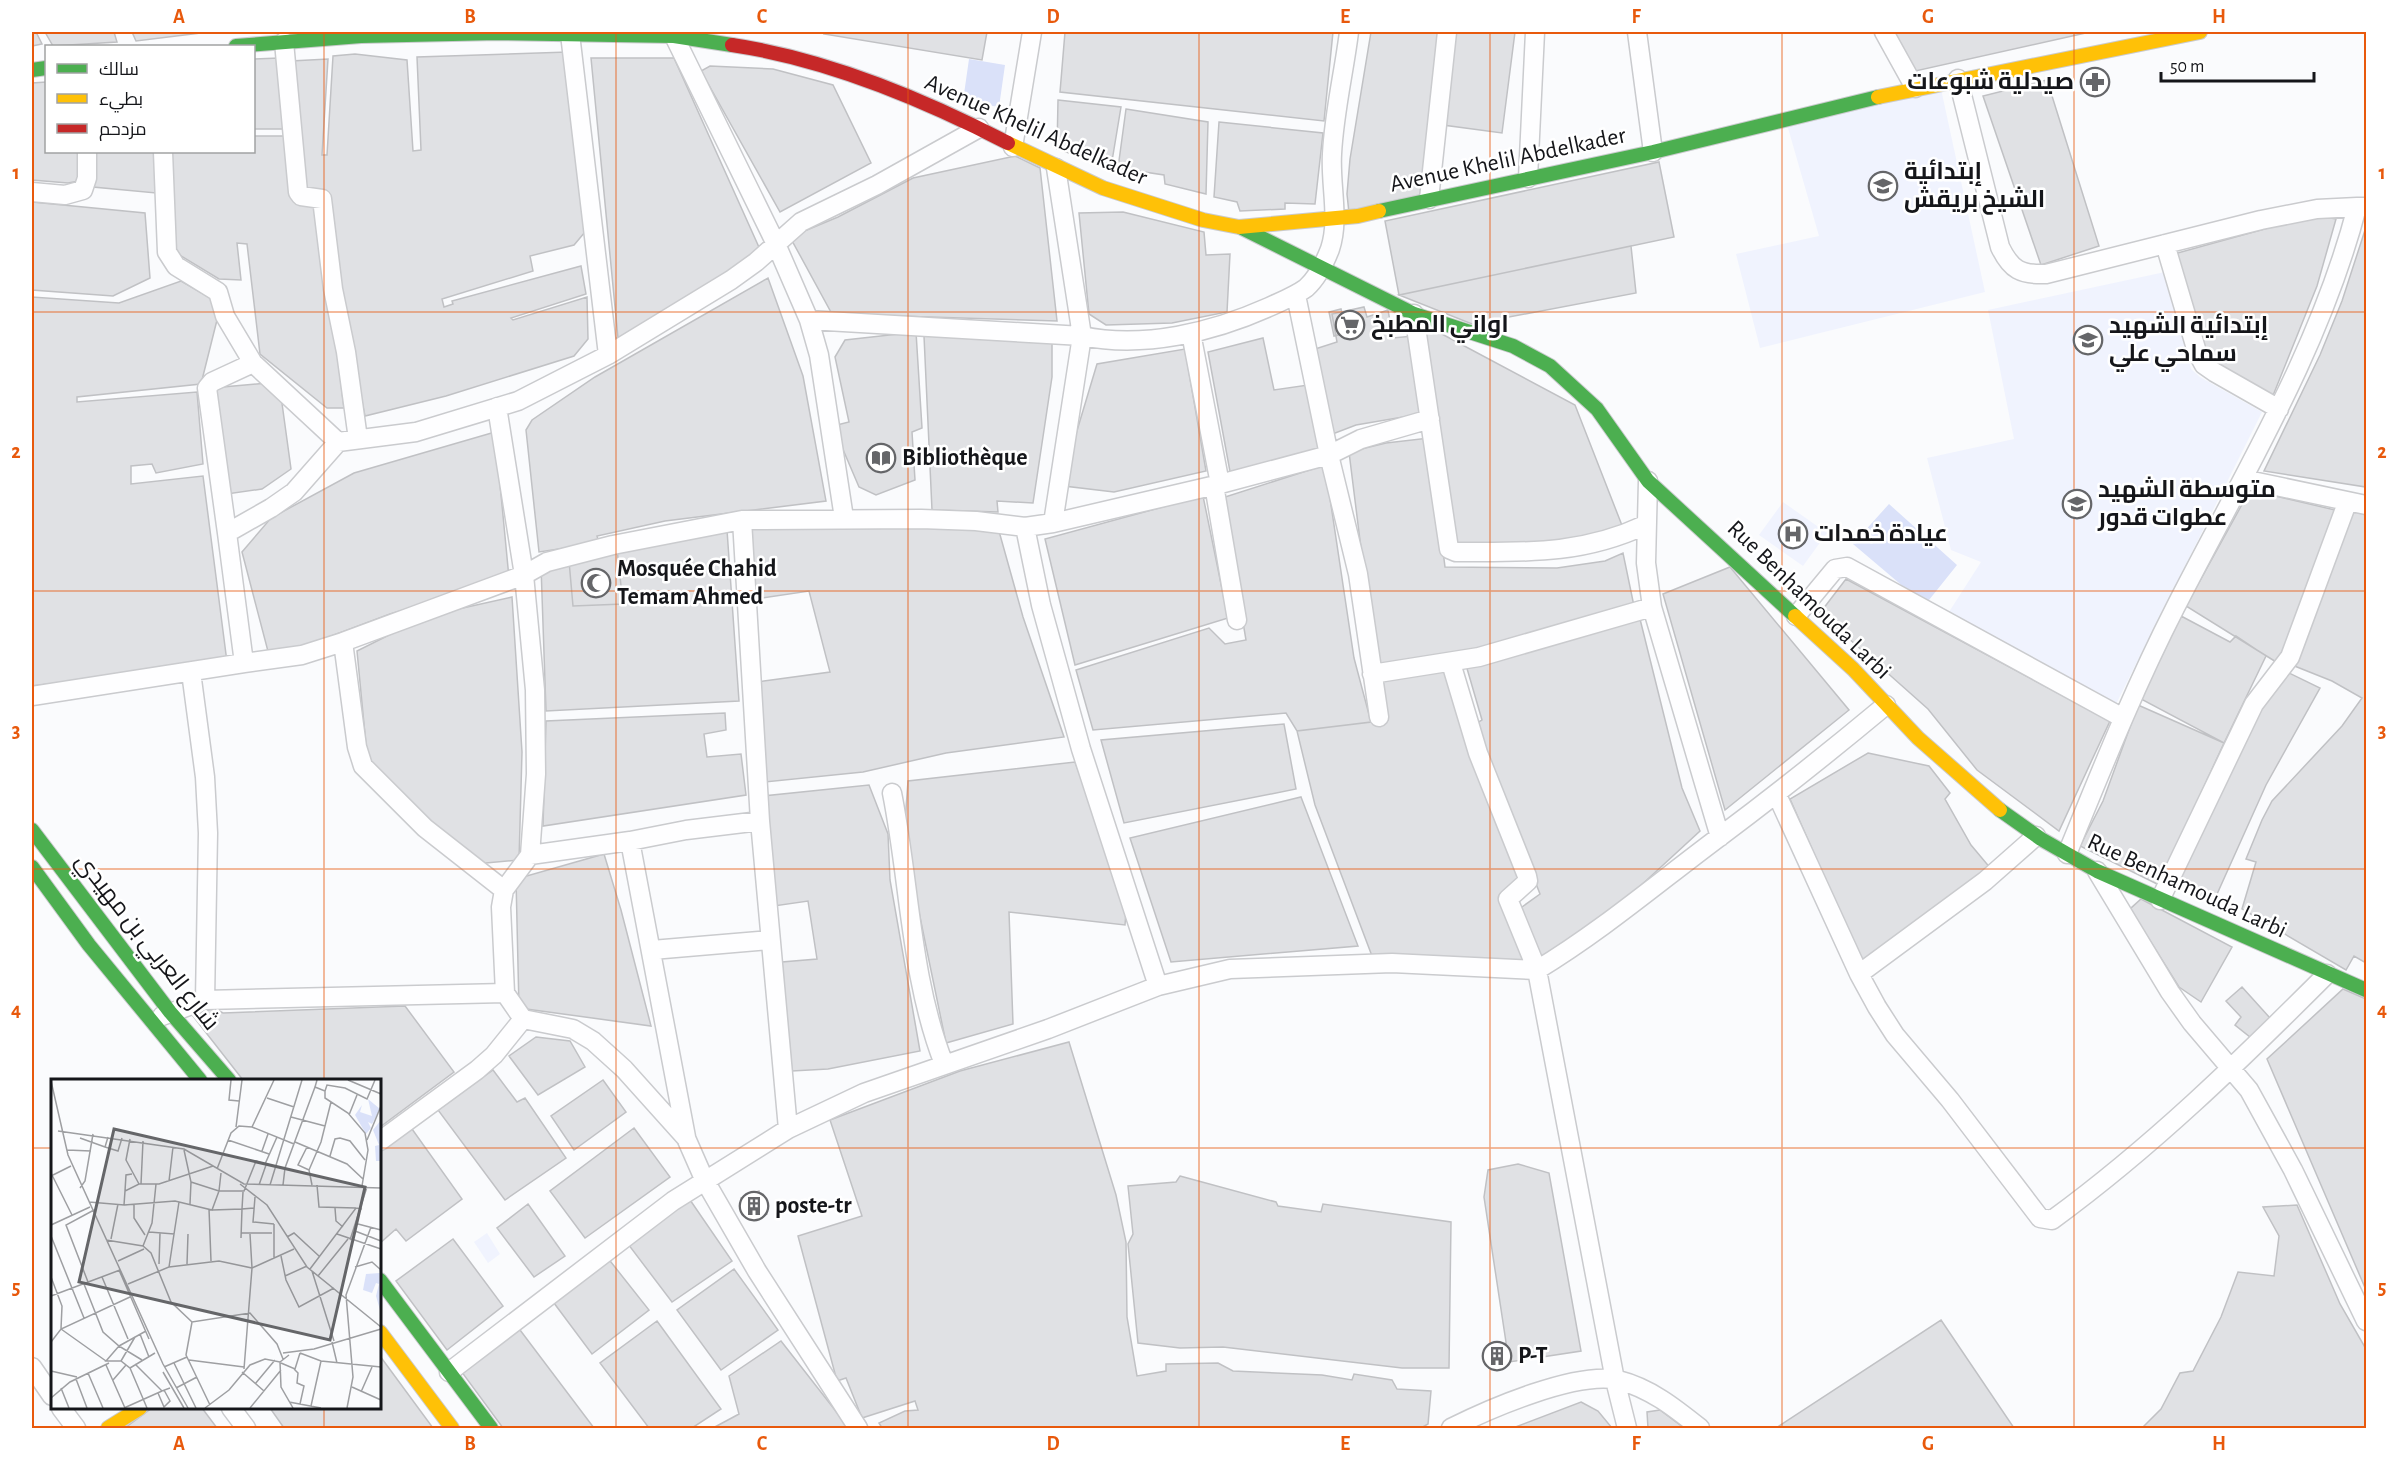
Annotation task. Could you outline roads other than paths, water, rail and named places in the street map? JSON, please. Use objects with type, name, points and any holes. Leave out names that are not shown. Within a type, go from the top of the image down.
[{"type":"street","points":[[1013,147],[1032,32]]},
{"type":"street","points":[[809,320],[1129,340],[1191,333],[1235,321],[1296,295],[1308,286],[1330,249],[1335,220],[1332,153],[1349,32]]},
{"type":"street","points":[[1429,199],[1448,32]]},
{"type":"street","points":[[1528,178],[1535,32]]},
{"type":"street","points":[[1637,32],[1653,152]]},
{"type":"street","points":[[1884,32],[1915,88]]},
{"type":"street","name":"Avenue Khelil Abdelkader","points":[[248,45],[361,36],[570,34],[674,36],[767,50],[824,65],[979,128],[1056,168],[1147,204],[1203,220],[1239,226],[1335,220],[1653,152],[1915,88],[2200,32]]},
{"type":"street","points":[[570,34],[608,355]]},
{"type":"street","points":[[674,36],[776,244],[809,320],[819,355],[844,518]]},
{"type":"street","points":[[284,42],[298,192],[301,195],[322,199],[333,289],[346,351],[358,439]]},
{"type":"street","points":[[1958,79],[2000,248],[2007,263],[2018,273],[2046,274],[2299,212],[2362,207],[2279,409],[2174,610],[2122,718],[2067,854]]},
{"type":"street","points":[[227,532],[271,508],[294,492],[338,442],[416,432],[518,401],[608,355],[731,280],[801,222],[877,185],[979,128]]},
{"type":"street","points":[[32,192],[65,195],[83,190],[87,178],[87,153]]},
{"type":"street","points":[[163,153],[163,190],[170,257],[176,266],[218,292],[225,316],[253,363],[338,442]]},
{"type":"street","points":[[1053,523],[1082,336],[1056,168]]},
{"type":"street","name":"Rue Benhamouda Larbi","points":[[1239,226],[1414,314],[1513,346],[1550,366],[1597,409],[1648,481],[1853,669],[1918,738],[1970,784],[2036,836],[2097,871],[2327,975],[2367,990]]},
{"type":"street","points":[[2165,244],[2197,352],[2204,365],[2279,409]]},
{"type":"street","points":[[1296,295],[1329,455],[1358,574],[1379,717]]},
{"type":"street","points":[[1414,314],[1446,537],[1453,551],[1568,550],[1610,540],[1645,525]]},
{"type":"street","points":[[1191,333],[1237,620]]},
{"type":"street","points":[[244,663],[207,388],[212,382],[253,363]]},
{"type":"street","points":[[497,407],[524,575],[535,700],[536,774],[530,855],[504,890],[501,907],[505,993],[523,1019],[573,1029],[593,1041],[624,1069],[686,1138]]},
{"type":"street","points":[[32,696],[302,655],[524,575],[547,562],[613,545],[742,520],[844,518],[976,521],[1025,527],[1053,523],[1217,485],[1329,455],[1369,437],[1430,419]]},
{"type":"street","points":[[2243,479],[2347,503],[2367,505]]},
{"type":"street","points":[[1648,481],[1645,525],[1652,607],[1720,837]]},
{"type":"street","points":[[2160,900],[2253,704],[2290,657],[2347,503]]},
{"type":"street","points":[[742,520],[760,821],[788,1129]]},
{"type":"street","points":[[1025,527],[1041,605],[1081,749],[1158,986]]},
{"type":"street","points":[[1796,616],[1834,569],[1847,567],[2122,718]]},
{"type":"street","points":[[1372,674],[1451,663],[1526,644],[1652,607]]},
{"type":"street","points":[[343,642],[357,747],[363,766],[425,828],[504,890]]},
{"type":"street","points":[[1451,663],[1478,753],[1527,876],[1528,881],[1508,898],[1538,970],[1615,1380],[1627,1428]]},
{"type":"street","points":[[191,672],[205,777],[208,833],[205,1000]]},
{"type":"street","points":[[449,1372],[612,1246],[704,1179],[788,1129],[864,1093],[1048,1029],[1158,986],[1230,969],[1392,963],[1538,970],[1634,905],[1777,795],[1886,705]]},
{"type":"street","points":[[892,793],[906,869],[914,947],[932,1029],[944,1064]]},
{"type":"street","points":[[1777,795],[1859,974],[1895,1035],[1950,1100],[2040,1218],[2046,1221],[2052,1220],[2116,1173],[2232,1069],[2327,975]]},
{"type":"street","points":[[530,855],[630,842],[686,830],[760,821]]},
{"type":"street","name":"شارع العربي بن مهيدي","points":[[32,830],[170,1012],[228,1079]]},
{"type":"street","points":[[1859,974],[1985,880],[2036,836]]},
{"type":"street","points":[[630,842],[686,1138],[704,1179],[757,1271],[858,1428]]},
{"type":"street","points":[[32,867],[88,945],[199,1079]]},
{"type":"street","points":[[2097,871],[2170,992],[2192,1023],[2249,1090],[2288,1161],[2367,1321]]},
{"type":"street","points":[[88,945],[105,926]]},
{"type":"street","points":[[652,950],[770,940]]},
{"type":"street","points":[[151,1023],[170,1012],[205,1000],[505,993]]},
{"type":"street","points":[[381,1140],[477,1070],[494,1055],[523,1019]]},
{"type":"street","points":[[381,1281],[491,1428]]},
{"type":"street","points":[[381,1333],[452,1428]]},
{"type":"street","points":[[32,1367],[51,1395]]},
{"type":"street","points":[[1451,1428],[1554,1387],[1585,1381],[1615,1380],[1639,1387],[1662,1399],[1700,1428]]},
{"type":"street","points":[[62,1409],[76,1428]]},
{"type":"street","points":[[108,1428],[137,1409]]},
{"type":"street","points":[[232,1409],[246,1428]]},
{"type":"place","name":"صيدلية شبوعات","points":[[2095,82]]},
{"type":"place","name":"إبتدائية الشيخ بريقش","points":[[1883,186]]},
{"type":"place","name":"اواني المطبخ","points":[[1350,325]]},
{"type":"place","name":"إبتدائية الشهيد سماحي علي","points":[[2088,340]]},
{"type":"place","name":"Bibliothèque","points":[[881,458]]},
{"type":"place","name":"متوسطة الشهيد عطوات قدور","points":[[2077,504]]},
{"type":"place","name":"عيادة خمدات","points":[[1793,534]]},
{"type":"place","name":"Mosquée Chahid Temam Ahmed","points":[[596,583]]},
{"type":"place","name":"poste-tr","points":[[754,1206]]},
{"type":"place","name":"P-T","points":[[1497,1356]]}]
